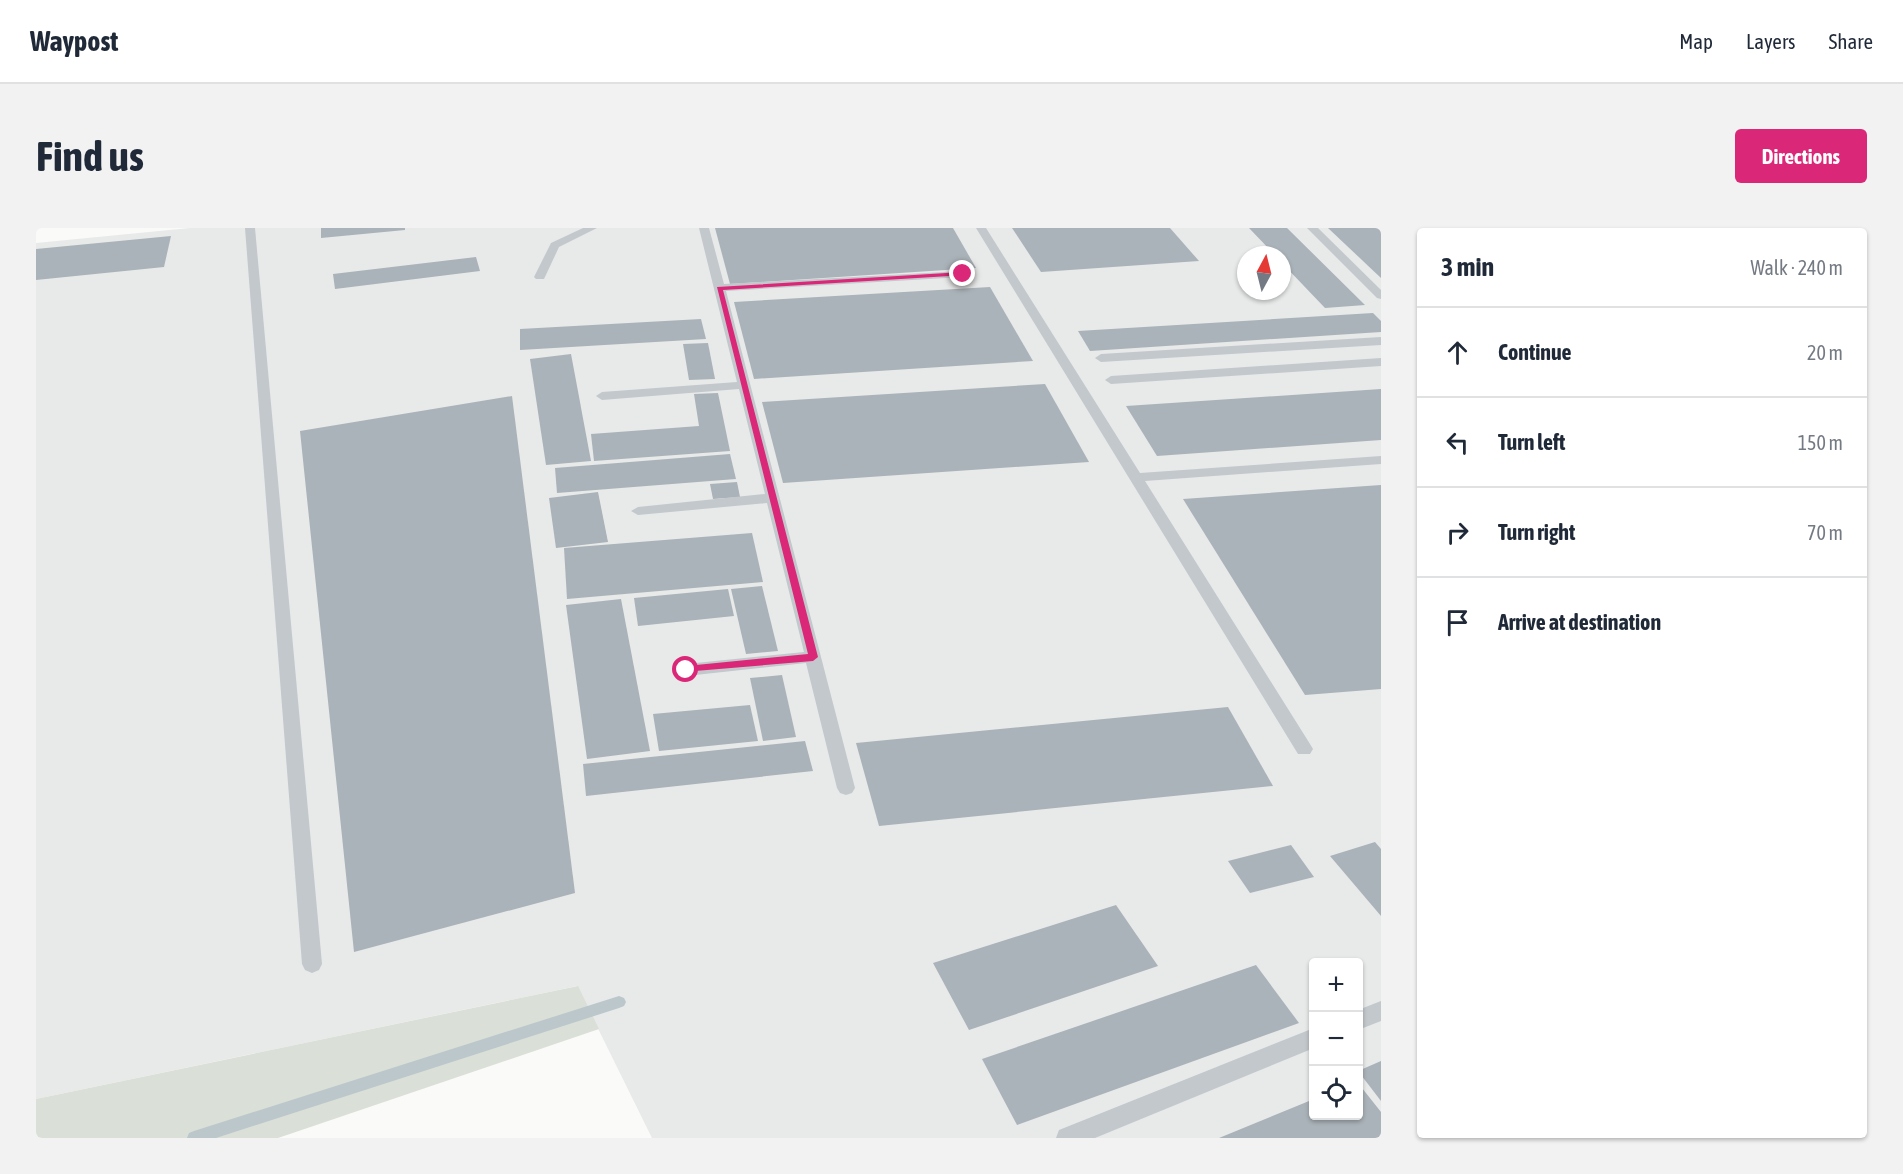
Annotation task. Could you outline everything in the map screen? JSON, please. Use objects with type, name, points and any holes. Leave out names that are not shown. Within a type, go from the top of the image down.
[{"type":"lane","points":[[250,228],[312,964]]},
{"type":"lane","points":[[540,277],[555,245],[592,228]]},
{"type":"lane","points":[[705,228],[846,788]]},
{"type":"lane","points":[[981,228],[1305,749]]},
{"type":"lane","points":[[1312,228],[1381,296]]},
{"type":"lane","points":[[720,288],[963,274]]},
{"type":"lane","points":[[1101,358],[1381,341]]},
{"type":"lane","points":[[1111,380],[1381,362]]},
{"type":"lane","points":[[602,396],[744,385]]},
{"type":"lane","points":[[1136,477],[1381,460]]},
{"type":"lane","points":[[638,511],[773,498]]},
{"type":"lane","points":[[686,670],[813,657]]},
{"type":"lane","points":[[1363,1018],[1381,1011]]},
{"type":"lane","points":[[1067,1138],[1309,1040]]},
{"type":"shaded area","points":[[190,228],[1381,228],[1381,1138],[652,1138],[577,986],[36,1099],[36,243]]},
{"type":"shaded area","points":[[578,986],[599,1029],[278,1138],[36,1138],[36,1099]]},
{"type":"building","points":[[321,228],[405,228],[405,230],[321,238]]},
{"type":"building","points":[[715,228],[953,228],[976,268],[730,284]]},
{"type":"building","points":[[1012,228],[1170,228],[1199,261],[1041,272]]},
{"type":"building","points":[[1249,228],[1287,228],[1365,305],[1325,308],[1291,272],[1291,246],[1266,246]]},
{"type":"building","points":[[1328,228],[1381,228],[1381,278]]},
{"type":"building","points":[[171,236],[164,267],[36,280],[36,249]]},
{"type":"building","points":[[476,257],[480,271],[335,289],[333,274]]},
{"type":"building","points":[[990,287],[1033,361],[754,379],[734,302]]},
{"type":"building","points":[[1373,313],[1381,321],[1381,332],[1090,351],[1078,331]]},
{"type":"building","points":[[701,319],[706,339],[520,350],[520,329]]},
{"type":"building","points":[[708,343],[715,379],[689,380],[683,344]]},
{"type":"building","points":[[571,354],[591,461],[546,465],[530,359]]},
{"type":"building","points":[[1045,384],[1089,462],[783,483],[762,402]]},
{"type":"building","points":[[1381,389],[1381,440],[1157,456],[1126,406]]},
{"type":"building","points":[[718,393],[730,451],[594,461],[591,434],[699,426],[694,394]]},
{"type":"building","points":[[512,396],[575,893],[354,952],[300,431]]},
{"type":"building","points":[[730,454],[736,479],[557,493],[555,468]]},
{"type":"building","points":[[737,482],[740,497],[713,499],[710,484]]},
{"type":"building","points":[[1381,485],[1381,689],[1305,695],[1183,499]]},
{"type":"building","points":[[598,492],[608,542],[556,548],[549,498]]},
{"type":"building","points":[[752,533],[763,582],[567,599],[564,548]]},
{"type":"building","points":[[762,586],[778,651],[746,654],[731,589]]},
{"type":"building","points":[[728,589],[734,616],[638,626],[634,598]]},
{"type":"building","points":[[621,599],[650,751],[587,759],[566,605]]},
{"type":"building","points":[[782,675],[796,737],[763,741],[750,678]]},
{"type":"building","points":[[750,705],[758,741],[659,751],[653,714]]},
{"type":"building","points":[[1228,707],[1273,786],[879,826],[856,743]]},
{"type":"building","points":[[805,741],[813,771],[586,796],[583,764]]},
{"type":"building","points":[[1375,842],[1381,849],[1381,916],[1330,856]]},
{"type":"building","points":[[1291,845],[1314,877],[1250,893],[1228,861]]},
{"type":"building","points":[[1116,905],[1158,966],[969,1030],[933,963]]},
{"type":"building","points":[[1256,965],[1299,1023],[1017,1125],[982,1059]]},
{"type":"building","points":[[1381,1061],[1381,1101],[1363,1078],[1363,1069]]},
{"type":"building","points":[[1363,1089],[1381,1112],[1381,1138],[1219,1138],[1309,1101],[1309,1120],[1363,1120]]},
{"type":"waterway","points":[[194,1138],[619,1002]]},
{"type":"route","points":[[686,670],[813,657],[720,288],[963,274]]}]
